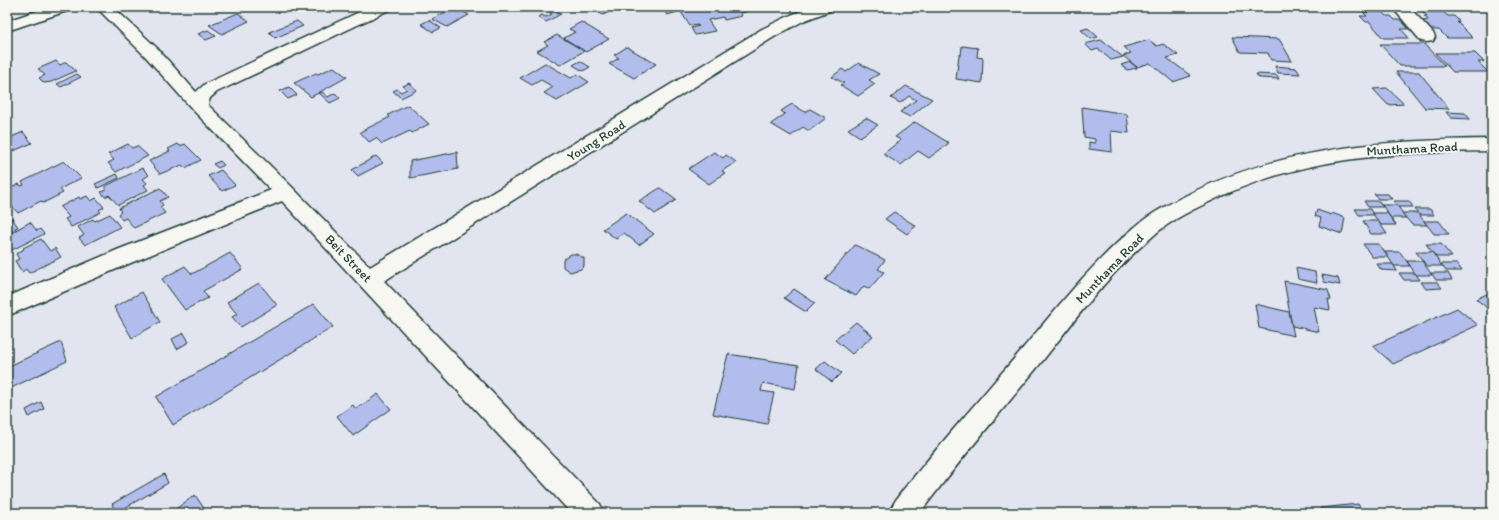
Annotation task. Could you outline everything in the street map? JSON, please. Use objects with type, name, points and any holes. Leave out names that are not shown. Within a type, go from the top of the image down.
[{"type":"street","points":[[7,26],[64,7]]},
{"type":"street","name":"Beit Street","points":[[104,7],[151,52],[199,106],[369,279],[590,513]]},
{"type":"street","points":[[199,106],[200,100],[204,93],[211,88],[383,7]]},
{"type":"street","name":"Young Road","points":[[369,279],[768,34],[797,18],[826,7]]},
{"type":"street","points":[[1400,7],[1427,37]]},
{"type":"street","name":"Munthama Road","points":[[903,513],[1090,285],[1119,254],[1145,230],[1174,211],[1206,193],[1236,179],[1270,168],[1307,160],[1364,150],[1438,145],[1492,145]]},
{"type":"street","points":[[7,306],[125,256],[285,192]]},
{"type":"building","points":[[455,7],[469,15],[447,27],[432,19]]},
{"type":"building","points":[[606,7],[615,9],[603,15],[594,10],[598,8],[601,10]]},
{"type":"building","points":[[673,7],[677,12],[667,15],[663,10]]},
{"type":"building","points":[[703,7],[704,10],[714,7],[743,7],[746,12],[740,13],[742,16],[724,20],[723,17],[708,20],[715,31],[695,35],[691,28],[699,26],[690,26],[681,12]]},
{"type":"building","points":[[1357,7],[1382,7],[1383,9],[1359,9]]},
{"type":"building","points":[[1418,7],[1443,7],[1445,9],[1421,9]]},
{"type":"building","points":[[553,9],[561,14],[546,22],[538,17],[542,15],[546,17],[552,14],[548,11]]},
{"type":"building","points":[[1363,12],[1383,12],[1395,20],[1401,20],[1409,29],[1401,29],[1409,38],[1383,38],[1370,22],[1366,22],[1360,16],[1367,16]]},
{"type":"building","points":[[1423,12],[1443,12],[1448,16],[1454,16],[1460,22],[1457,22],[1473,38],[1447,38],[1439,30],[1431,30],[1423,21],[1428,20],[1424,16],[1427,16]]},
{"type":"building","points":[[238,13],[249,21],[222,34],[209,25]]},
{"type":"building","points":[[429,20],[441,28],[433,32],[421,24]]},
{"type":"building","points":[[297,21],[303,26],[275,38],[269,32]]},
{"type":"building","points":[[581,22],[609,39],[586,52],[564,38],[575,32],[569,29]]},
{"type":"building","points":[[1088,28],[1098,37],[1091,39],[1081,30]]},
{"type":"building","points":[[208,30],[216,36],[206,40],[198,34]]},
{"type":"building","points":[[557,35],[584,51],[560,65],[537,51],[548,45],[544,42]]},
{"type":"building","points":[[1232,37],[1279,39],[1292,61],[1271,60],[1268,53],[1240,52]]},
{"type":"building","points":[[1101,40],[1123,57],[1111,60],[1098,49],[1092,51],[1085,44]]},
{"type":"building","points":[[1149,40],[1157,46],[1163,44],[1178,55],[1167,58],[1191,76],[1173,82],[1150,63],[1137,67],[1123,56],[1131,53],[1124,47]]},
{"type":"building","points":[[1380,44],[1424,44],[1445,66],[1400,66]]},
{"type":"building","points":[[962,46],[978,48],[977,57],[983,58],[982,83],[956,79],[959,55],[961,55]]},
{"type":"building","points":[[627,47],[656,64],[634,78],[609,64],[619,58],[614,55]]},
{"type":"building","points":[[1435,53],[1475,53],[1484,62],[1478,62],[1488,72],[1453,72]]},
{"type":"building","points":[[56,61],[60,65],[66,62],[76,71],[51,82],[44,83],[39,78],[45,75],[38,69]]},
{"type":"building","points":[[580,61],[590,67],[583,71],[573,65]]},
{"type":"building","points":[[1130,62],[1137,68],[1127,70],[1121,65]]},
{"type":"building","points":[[545,63],[571,78],[577,74],[589,82],[557,101],[544,93],[553,87],[541,80],[532,85],[520,78]]},
{"type":"building","points":[[859,63],[879,74],[869,80],[875,84],[858,96],[840,85],[844,83],[832,77],[842,69],[846,72]]},
{"type":"building","points":[[1275,66],[1296,68],[1300,74],[1278,73]]},
{"type":"building","points":[[334,67],[347,77],[311,97],[294,83],[316,73],[318,74]]},
{"type":"building","points":[[1396,72],[1419,72],[1449,109],[1425,108]]},
{"type":"building","points":[[77,74],[81,77],[61,87],[57,84]]},
{"type":"building","points":[[1256,74],[1277,75],[1279,79],[1259,78]]},
{"type":"building","points":[[409,83],[417,90],[401,98],[393,91],[397,89],[401,92],[407,89],[403,86]]},
{"type":"building","points":[[906,86],[932,99],[910,117],[900,112],[916,100],[909,96],[900,103],[891,98]]},
{"type":"building","points":[[289,87],[297,95],[288,99],[280,91]]},
{"type":"building","points":[[1387,88],[1404,104],[1388,105],[1373,89]]},
{"type":"building","points":[[322,92],[328,97],[335,93],[340,98],[330,103],[319,93]]},
{"type":"building","points":[[792,104],[805,112],[810,109],[826,118],[809,131],[803,127],[791,136],[771,124],[785,114],[781,111]]},
{"type":"building","points":[[408,105],[429,124],[412,133],[410,131],[382,144],[376,138],[369,142],[360,132],[390,117],[388,115]]},
{"type":"building","points":[[1082,107],[1127,114],[1129,133],[1111,131],[1112,152],[1089,149],[1089,142],[1095,143],[1095,139],[1084,137]]},
{"type":"building","points":[[1446,112],[1465,113],[1470,119],[1451,118]]},
{"type":"building","points":[[866,118],[878,125],[860,137],[848,129]]},
{"type":"building","points":[[915,122],[949,143],[929,158],[918,151],[901,165],[883,154],[901,140],[895,137]]},
{"type":"building","points":[[23,132],[32,143],[9,153],[7,151],[7,139]]},
{"type":"building","points":[[128,144],[132,148],[137,146],[148,156],[116,172],[108,163],[114,160],[108,154]]},
{"type":"building","points":[[178,144],[180,146],[185,144],[201,160],[185,168],[182,165],[160,174],[149,161],[170,151],[168,149]]},
{"type":"building","points":[[457,152],[458,169],[410,178],[410,161]]},
{"type":"building","points":[[714,152],[723,158],[726,155],[736,162],[722,171],[725,173],[709,184],[688,169]]},
{"type":"building","points":[[376,156],[383,163],[358,176],[352,170]]},
{"type":"building","points":[[64,161],[81,178],[60,189],[63,193],[43,203],[41,201],[18,213],[7,201],[9,200],[7,198],[7,190],[19,184],[21,186],[24,185],[22,182]]},
{"type":"building","points":[[220,161],[224,165],[218,168],[213,164]]},
{"type":"building","points":[[142,168],[149,175],[143,179],[147,183],[144,185],[148,190],[118,205],[109,195],[105,197],[101,192],[106,190],[104,187]]},
{"type":"building","points":[[221,170],[235,185],[222,191],[208,176]]},
{"type":"building","points":[[117,174],[119,178],[98,188],[95,184]]},
{"type":"building","points":[[160,188],[168,197],[160,201],[163,205],[160,207],[165,213],[134,228],[126,218],[122,220],[118,214],[121,212],[119,208]]},
{"type":"building","points":[[660,188],[676,200],[655,214],[639,201]]},
{"type":"building","points":[[1374,194],[1388,194],[1392,199],[1378,199]]},
{"type":"building","points":[[87,196],[91,201],[96,198],[104,207],[99,210],[101,212],[71,227],[65,219],[69,217],[60,207],[79,197],[80,199]]},
{"type":"building","points":[[1364,201],[1379,201],[1383,207],[1368,207]]},
{"type":"building","points":[[1394,201],[1409,201],[1413,207],[1398,207]]},
{"type":"building","points":[[1382,205],[1397,205],[1406,218],[1391,218]]},
{"type":"building","points":[[1355,209],[1370,209],[1373,215],[1359,215]]},
{"type":"building","points":[[1415,209],[1430,209],[1434,215],[1419,215]]},
{"type":"building","points":[[1317,210],[1331,215],[1332,213],[1345,218],[1342,234],[1319,226],[1321,218],[1315,216]]},
{"type":"building","points":[[894,212],[916,226],[907,234],[885,219]]},
{"type":"building","points":[[626,213],[654,234],[639,245],[624,233],[616,239],[603,229]]},
{"type":"building","points":[[1372,213],[1387,213],[1396,225],[1381,225]]},
{"type":"building","points":[[1402,213],[1418,213],[1427,225],[1412,225]]},
{"type":"building","points":[[110,214],[120,227],[85,245],[79,238],[84,235],[78,227],[93,219],[95,221]]},
{"type":"building","points":[[12,218],[18,227],[15,228],[16,230],[7,234],[7,220]]},
{"type":"building","points":[[1363,221],[1378,221],[1387,234],[1371,234]]},
{"type":"building","points":[[1424,221],[1439,221],[1449,234],[1434,234]]},
{"type":"building","points":[[30,222],[37,231],[40,229],[44,234],[12,250],[7,243],[7,235]]},
{"type":"building","points":[[41,239],[50,251],[55,248],[61,257],[29,273],[26,269],[22,272],[15,261],[19,259],[16,254],[24,249],[23,248]]},
{"type":"building","points":[[1363,244],[1379,244],[1388,257],[1372,257]]},
{"type":"building","points":[[1426,244],[1441,244],[1452,257],[1436,257]]},
{"type":"building","points":[[855,245],[885,260],[878,269],[884,272],[869,289],[864,286],[856,296],[825,280]]},
{"type":"building","points":[[1385,252],[1400,252],[1410,266],[1394,266]]},
{"type":"building","points":[[1416,252],[1432,252],[1442,266],[1427,266]]},
{"type":"building","points":[[230,253],[243,269],[203,291],[208,298],[185,310],[162,279],[185,266],[192,274]]},
{"type":"building","points":[[571,254],[576,254],[584,258],[584,266],[581,269],[570,272],[563,267],[563,260]]},
{"type":"building","points":[[1407,261],[1422,261],[1432,275],[1416,275]]},
{"type":"building","points":[[1377,264],[1393,264],[1397,271],[1381,270]]},
{"type":"building","points":[[1441,264],[1457,264],[1462,271],[1446,271]]},
{"type":"building","points":[[1296,268],[1315,272],[1317,283],[1298,279]]},
{"type":"building","points":[[1399,273],[1415,273],[1420,280],[1404,280]]},
{"type":"building","points":[[1431,273],[1448,273],[1452,280],[1436,280]]},
{"type":"building","points":[[1322,275],[1338,278],[1340,285],[1324,282]]},
{"type":"building","points":[[1284,281],[1328,290],[1331,300],[1328,299],[1330,310],[1314,307],[1319,332],[1292,326]]},
{"type":"building","points":[[1421,282],[1437,282],[1442,288],[1426,289]]},
{"type":"building","points":[[259,283],[277,305],[241,327],[232,317],[237,314],[227,302]]},
{"type":"building","points":[[794,289],[815,303],[806,312],[784,298]]},
{"type":"building","points":[[142,292],[160,322],[132,338],[114,307]]},
{"type":"building","points":[[1489,293],[1492,295],[1492,312],[1476,299]]},
{"type":"building","points":[[314,304],[333,327],[173,425],[156,397]]},
{"type":"building","points":[[1255,304],[1289,312],[1294,336],[1259,328]]},
{"type":"building","points":[[1457,308],[1478,325],[1393,364],[1373,346]]},
{"type":"building","points":[[856,322],[873,336],[852,354],[835,340]]},
{"type":"building","points":[[184,333],[189,342],[177,349],[172,339]]},
{"type":"building","points":[[61,342],[67,361],[7,390],[7,367]]},
{"type":"building","points":[[728,354],[799,365],[795,389],[763,383],[761,391],[774,393],[767,424],[713,414]]},
{"type":"building","points":[[825,361],[841,373],[832,382],[816,369]]},
{"type":"building","points":[[378,394],[391,409],[353,436],[337,416],[353,405],[356,409]]},
{"type":"building","points":[[41,402],[44,409],[29,417],[26,410]]},
{"type":"building","points":[[164,474],[168,483],[116,513],[112,504]]},
{"type":"building","points":[[195,495],[207,513],[170,513]]},
{"type":"building","points":[[1358,504],[1364,513],[1323,513],[1320,508]]}]
